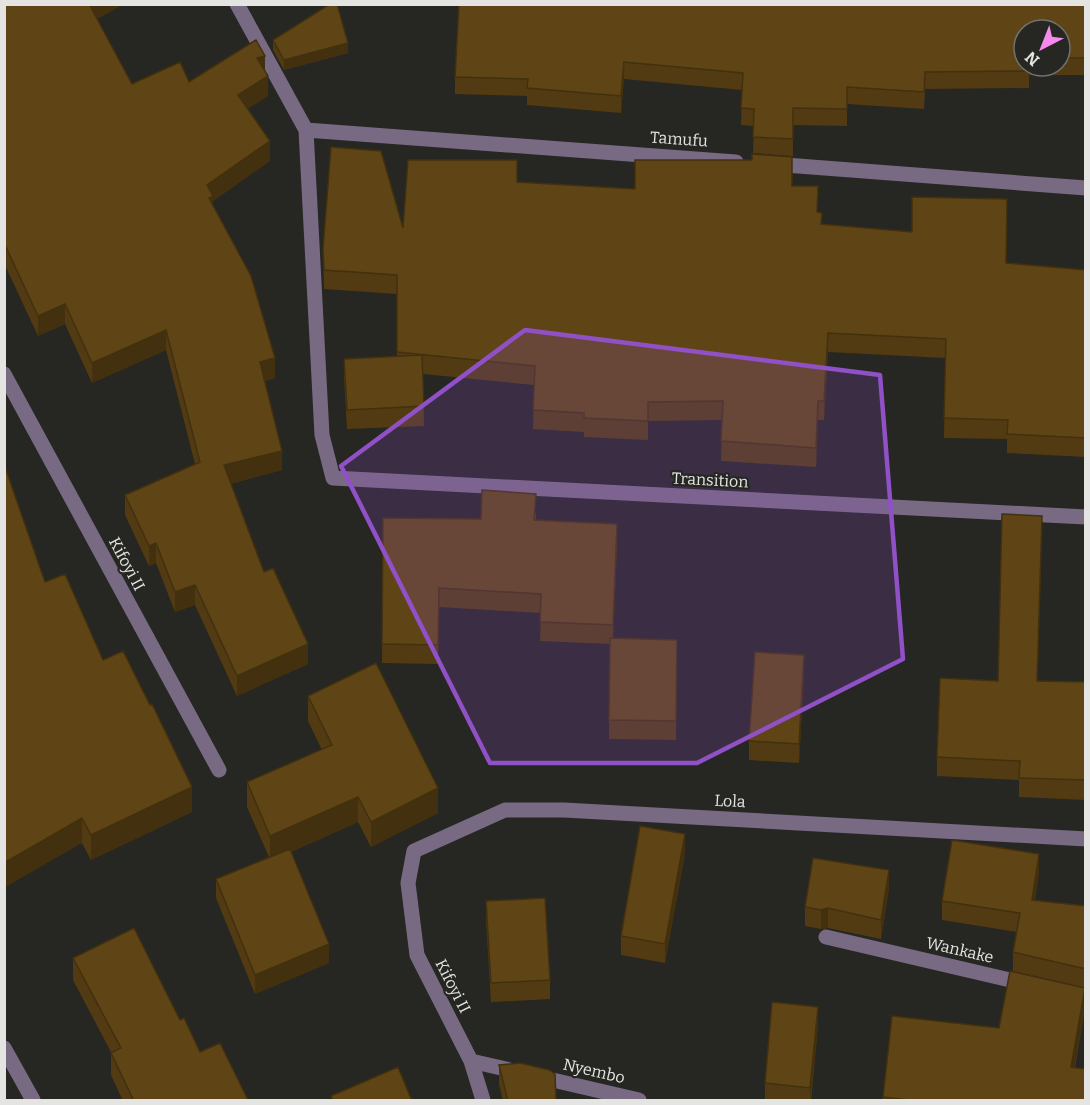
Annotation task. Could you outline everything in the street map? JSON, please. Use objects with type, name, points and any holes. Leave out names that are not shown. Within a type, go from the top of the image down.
[{"type":"street","points":[[237,4],[306,130]]},
{"type":"street","name":"Tamufu","points":[[306,130],[1086,188]]},
{"type":"street","name":"Transition","points":[[306,130],[322,435],[333,478],[1086,517]]},
{"type":"street","name":"Kifoyi II","points":[[4,374],[219,770]]},
{"type":"street","name":"Lola","points":[[408,883],[414,851],[505,810],[564,810],[1086,839]]},
{"type":"street","name":"Kifoyi II","points":[[408,883],[417,955],[471,1061],[483,1101]]},
{"type":"street","name":"Wankake","points":[[826,936],[1040,987]]},
{"type":"street","points":[[4,1048],[33,1101]]},
{"type":"street","name":"Nyembo","points":[[471,1061],[639,1101]]},
{"type":"highlighted area","points":[[525,330],[880,375],[903,659],[697,763],[490,763],[341,466]]},
{"type":"building","points":[[4,4],[89,4],[132,84],[180,62],[189,82],[256,40],[265,56],[257,58],[268,76],[238,95],[270,141],[207,185],[213,196],[209,198],[251,276],[275,358],[260,362],[282,451],[224,465],[264,572],[273,568],[308,644],[237,676],[195,585],[175,592],[156,543],[149,546],[125,495],[200,462],[166,330],[92,363],[65,304],[38,316],[4,243]]},
{"type":"building","points":[[330,4],[337,4],[348,43],[284,60],[273,40]]},
{"type":"building","points":[[459,4],[1086,4],[1086,58],[1072,58],[1072,18],[1012,18],[1012,71],[925,72],[924,92],[847,87],[847,109],[793,108],[793,139],[753,137],[754,109],[741,108],[743,73],[624,62],[621,96],[527,88],[528,79],[455,77]]},
{"type":"building","points":[[331,147],[381,151],[403,228],[408,160],[517,160],[517,182],[635,189],[635,160],[752,160],[752,154],[792,157],[792,186],[818,186],[817,212],[822,213],[821,224],[912,232],[912,197],[1007,199],[1006,263],[1086,270],[1086,438],[1007,434],[1008,420],[944,418],[946,339],[828,333],[824,401],[818,401],[816,448],[721,441],[723,401],[648,402],[648,421],[584,418],[584,413],[533,410],[535,366],[397,352],[397,275],[324,270],[323,249]]},
{"type":"building","points":[[422,355],[424,406],[347,410],[344,359]]},
{"type":"building","points":[[4,464],[45,582],[65,574],[103,660],[123,651],[150,705],[152,704],[192,787],[91,835],[82,818],[4,863]]},
{"type":"building","points":[[482,490],[536,494],[534,520],[617,524],[613,625],[540,622],[541,594],[439,588],[438,645],[382,644],[383,518],[481,519]]},
{"type":"building","points":[[1002,514],[1042,516],[1037,681],[1086,682],[1086,780],[1019,778],[1020,761],[937,757],[940,678],[998,681]]},
{"type":"building","points":[[610,638],[677,640],[676,721],[609,720]]},
{"type":"building","points":[[755,652],[804,655],[799,744],[749,741]]},
{"type":"building","points":[[376,663],[438,788],[371,822],[358,797],[270,836],[247,782],[332,745],[308,696]]},
{"type":"building","points":[[640,826],[685,834],[665,944],[621,936]]},
{"type":"building","points":[[952,840],[1039,854],[1032,900],[1086,906],[1086,969],[1013,952],[1020,913],[942,901]]},
{"type":"building","points":[[290,849],[329,944],[255,975],[216,879]]},
{"type":"building","points":[[813,858],[889,870],[881,920],[828,908],[821,910],[805,907]]},
{"type":"building","points":[[545,898],[550,980],[491,983],[486,901]]},
{"type":"building","points":[[134,928],[180,1020],[184,1018],[200,1052],[220,1043],[248,1100],[134,1101],[111,1053],[121,1048],[73,958]]},
{"type":"building","points":[[1010,971],[1085,988],[1071,1067],[1086,1069],[1086,1101],[919,1101],[883,1097],[892,1016],[999,1028]]},
{"type":"building","points":[[772,1002],[818,1007],[810,1088],[765,1083]]},
{"type":"building","points":[[520,1063],[549,1070],[555,1074],[556,1101],[508,1101],[499,1065]]},
{"type":"building","points":[[398,1067],[412,1101],[333,1101],[331,1096]]}]
